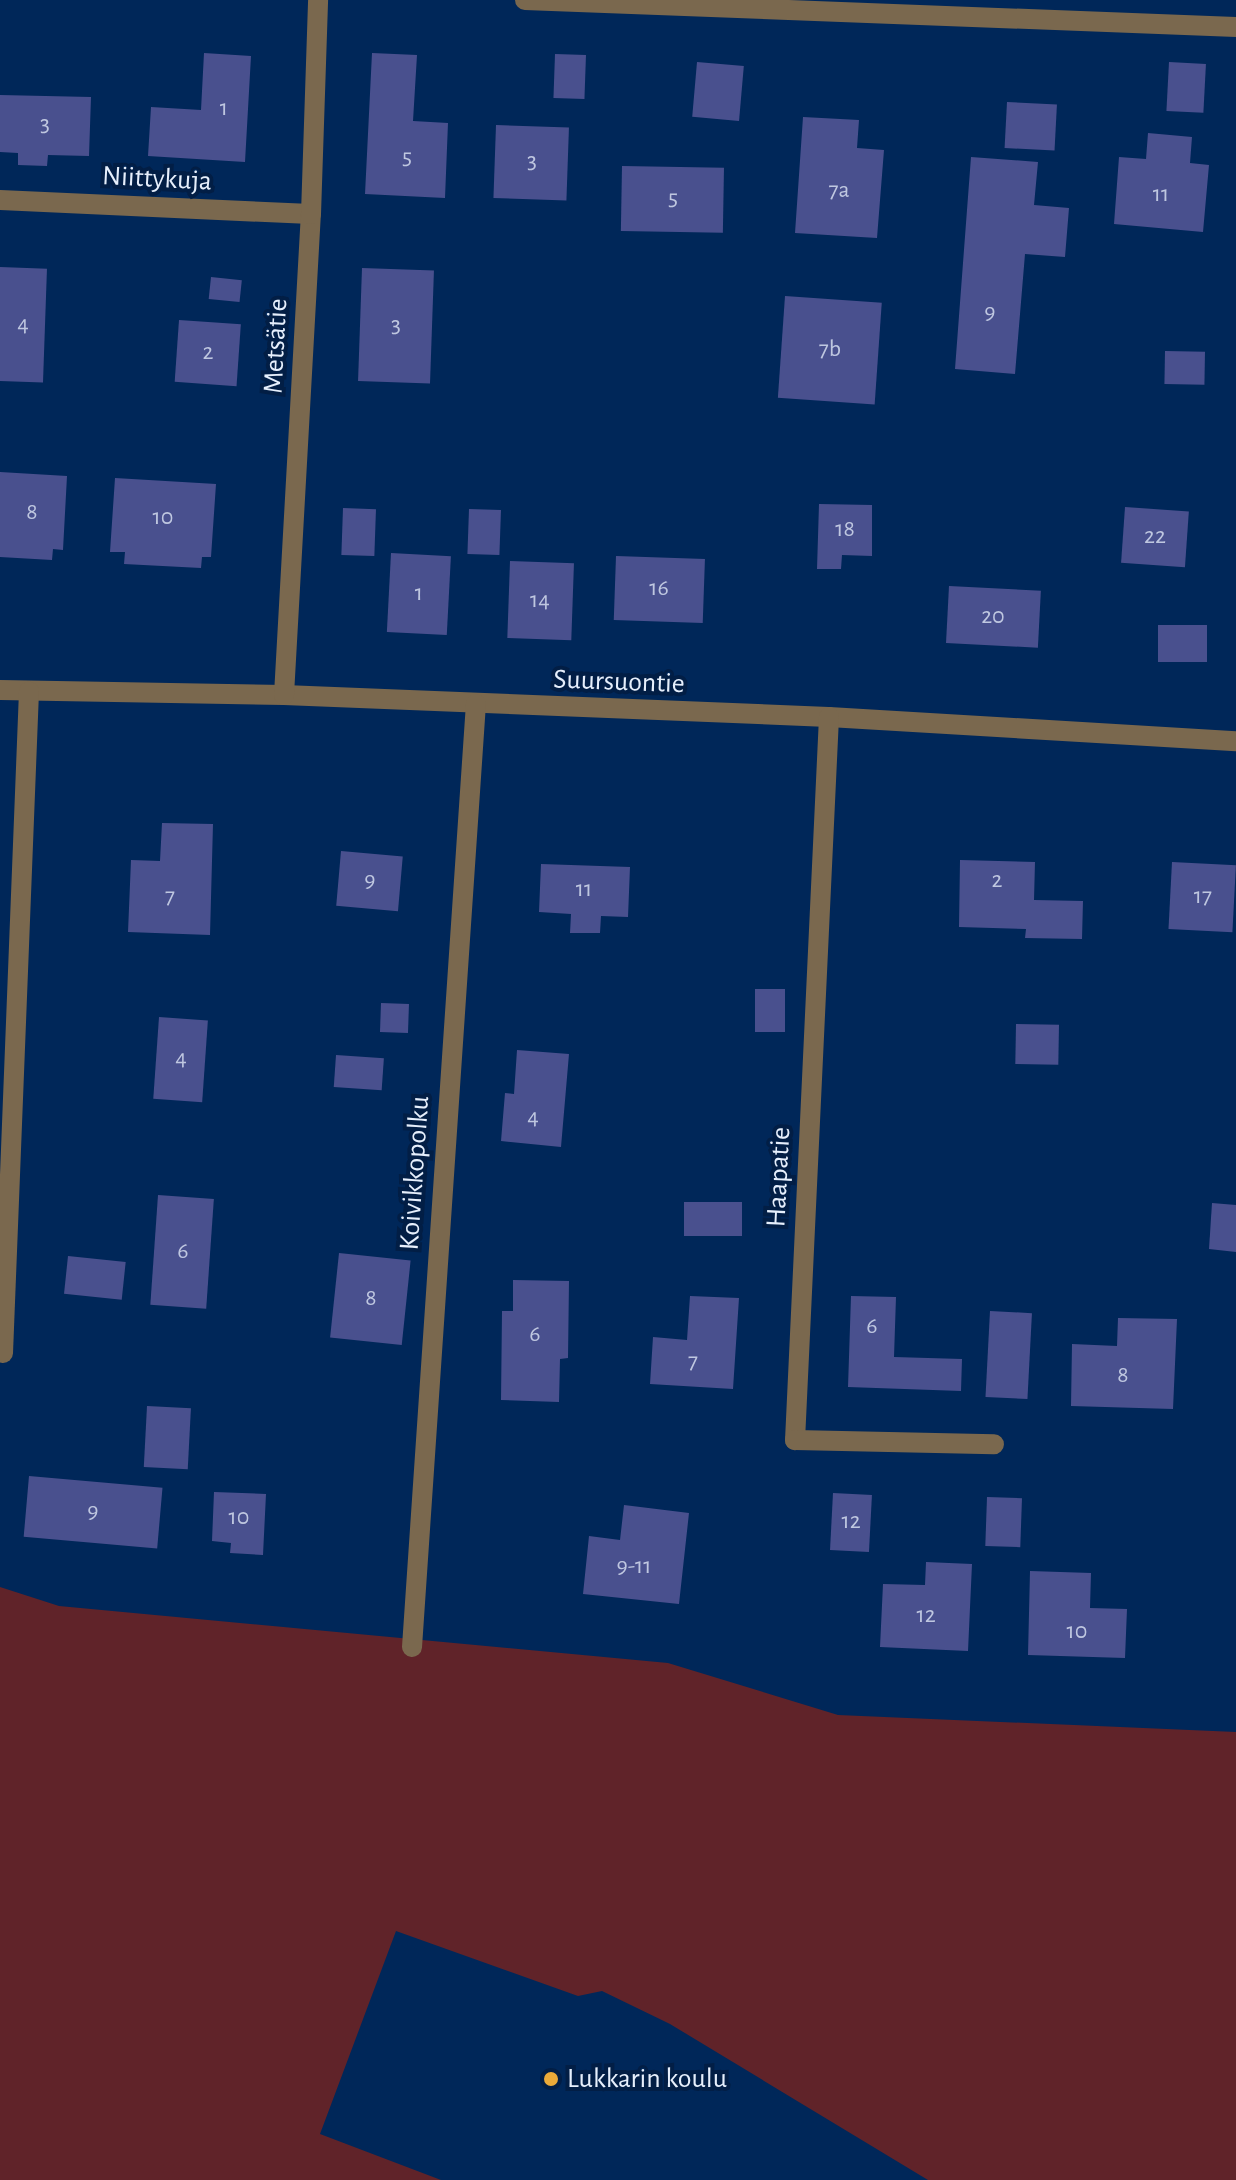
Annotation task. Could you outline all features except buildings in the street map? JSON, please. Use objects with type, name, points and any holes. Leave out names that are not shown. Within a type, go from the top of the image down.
[{"type":"street","name":"Metsätie","points":[[284,695],[311,214],[318,0]]},
{"type":"street","points":[[525,0],[1236,27]]},
{"type":"street","name":"Niittykuja","points":[[0,200],[311,214]]},
{"type":"street","name":"Suursuontie","points":[[0,690],[284,695],[829,717],[1236,741]]},
{"type":"street","points":[[3,1353],[29,692]]},
{"type":"street","name":"Koivikkopolku","points":[[412,1647],[476,704]]},
{"type":"street","name":"Haapatie","points":[[829,717],[795,1440],[994,1444]]},
{"type":"shaded area","points":[[0,1587],[59,1606],[668,1663],[838,1715],[1236,1732],[1236,2180],[928,2180],[670,2024],[602,1991],[578,1996],[396,1931],[320,2134],[441,2180],[0,2180]]},
{"type":"place","name":"Lukkarin koulu","points":[[551,2079]]}]
